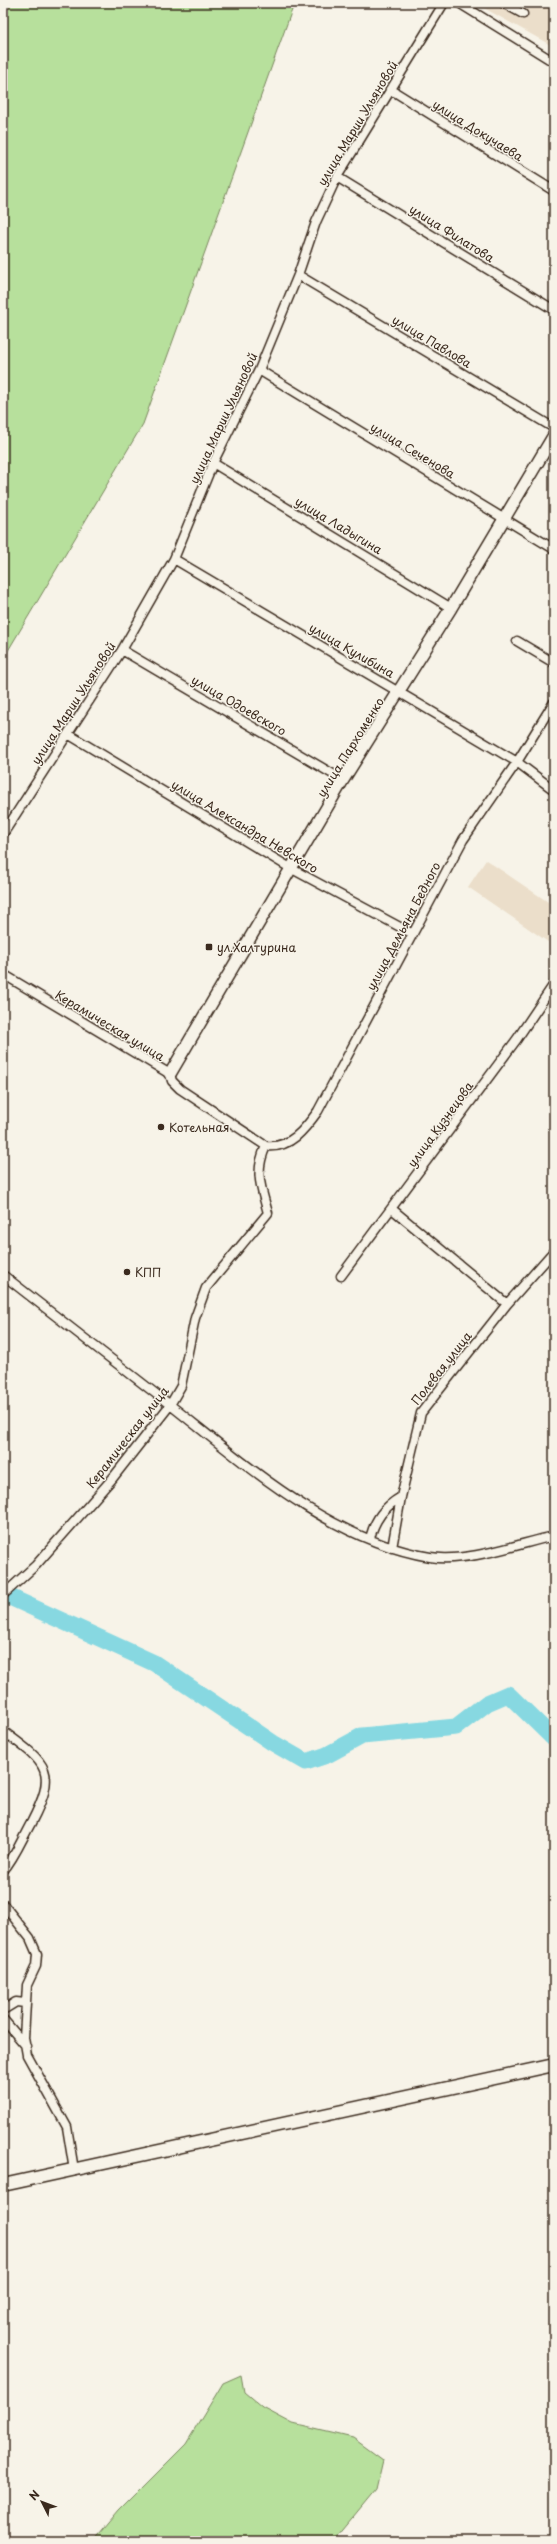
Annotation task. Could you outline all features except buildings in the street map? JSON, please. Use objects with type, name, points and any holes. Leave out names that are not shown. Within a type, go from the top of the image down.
[{"type":"main road","points":[[3,2185],[554,2065]]},
{"type":"street","name":"улица Марии Ульяновой","points":[[3,834],[122,650],[174,559],[213,464],[259,370],[298,275],[316,222],[337,177],[444,3]]},
{"type":"street","points":[[459,3],[554,62]]},
{"type":"street","points":[[503,3],[523,14]]},
{"type":"street","name":"улица Докучаева","points":[[390,89],[554,191]]},
{"type":"street","name":"улица Филатова","points":[[337,177],[554,310]]},
{"type":"street","name":"улица Павлова","points":[[298,275],[554,428]]},
{"type":"street","name":"улица Сеченова","points":[[259,370],[554,549]]},
{"type":"street","name":"улица Пархоменко","points":[[170,1074],[343,780],[400,692],[554,435]]},
{"type":"street","name":"улица Ладыгина","points":[[213,464],[451,608]]},
{"type":"street","name":"улица Кулибина","points":[[174,559],[517,762],[554,790]]},
{"type":"street","points":[[517,641],[554,663]]},
{"type":"street","name":"улица Одоевского","points":[[122,650],[343,780]]},
{"type":"street","name":"улица Демьяна Бедного","points":[[266,1146],[274,1148],[284,1145],[300,1135],[309,1124],[463,840],[517,762],[554,702]]},
{"type":"street","name":"улица Александра Невского","points":[[68,734],[292,869],[413,934]]},
{"type":"street","name":"Керамическая улица","points":[[3,974],[170,1074],[172,1081],[180,1089],[266,1146],[260,1160],[258,1174],[268,1213],[206,1288],[195,1318],[181,1386],[170,1405],[112,1479],[36,1565],[3,1595]]},
{"type":"street","name":"улица Кузнецова","points":[[341,1276],[517,1039],[554,984]]},
{"type":"street","points":[[392,1209],[507,1304]]},
{"type":"street","name":"Полевая улица","points":[[392,1548],[401,1497],[421,1413],[507,1304],[554,1251]]},
{"type":"street","points":[[3,1275],[170,1405],[226,1451],[268,1481],[312,1509],[370,1538],[392,1548],[432,1557],[453,1557],[554,1536]]},
{"type":"street","points":[[370,1538],[376,1520],[387,1505],[401,1497]]},
{"type":"street","points":[[3,1731],[25,1747],[36,1759],[44,1771],[47,1786],[43,1800],[3,1871]]},
{"type":"street","points":[[3,1904],[30,1938],[37,1954],[36,1966],[27,1984],[25,2003],[27,2056],[67,2128],[74,2170]]},
{"type":"street","points":[[3,2010],[16,2002],[25,2003]]},
{"type":"street","points":[[3,2019],[26,2046]]},
{"type":"shaded area","points":[[475,3],[554,3],[554,47]]},
{"type":"shaded area","points":[[486,860],[554,906],[554,946],[468,887]]},
{"type":"green space","points":[[3,3],[287,3],[293,7],[143,424],[3,659]]},
{"type":"green space","points":[[241,2375],[244,2392],[263,2408],[293,2424],[353,2438],[383,2460],[376,2490],[334,2541],[94,2541],[119,2511],[186,2444],[223,2383]]},
{"type":"waterway","points":[[10,1597],[154,1663],[273,1743],[306,1762],[327,1755],[362,1736],[456,1727],[487,1703],[508,1694],[554,1739]]},
{"type":"place","name":"ул.Халтурина","points":[[209,947]]},
{"type":"place","name":"Котельная","points":[[161,1127]]},
{"type":"place","name":"КПП","points":[[127,1272]]}]
